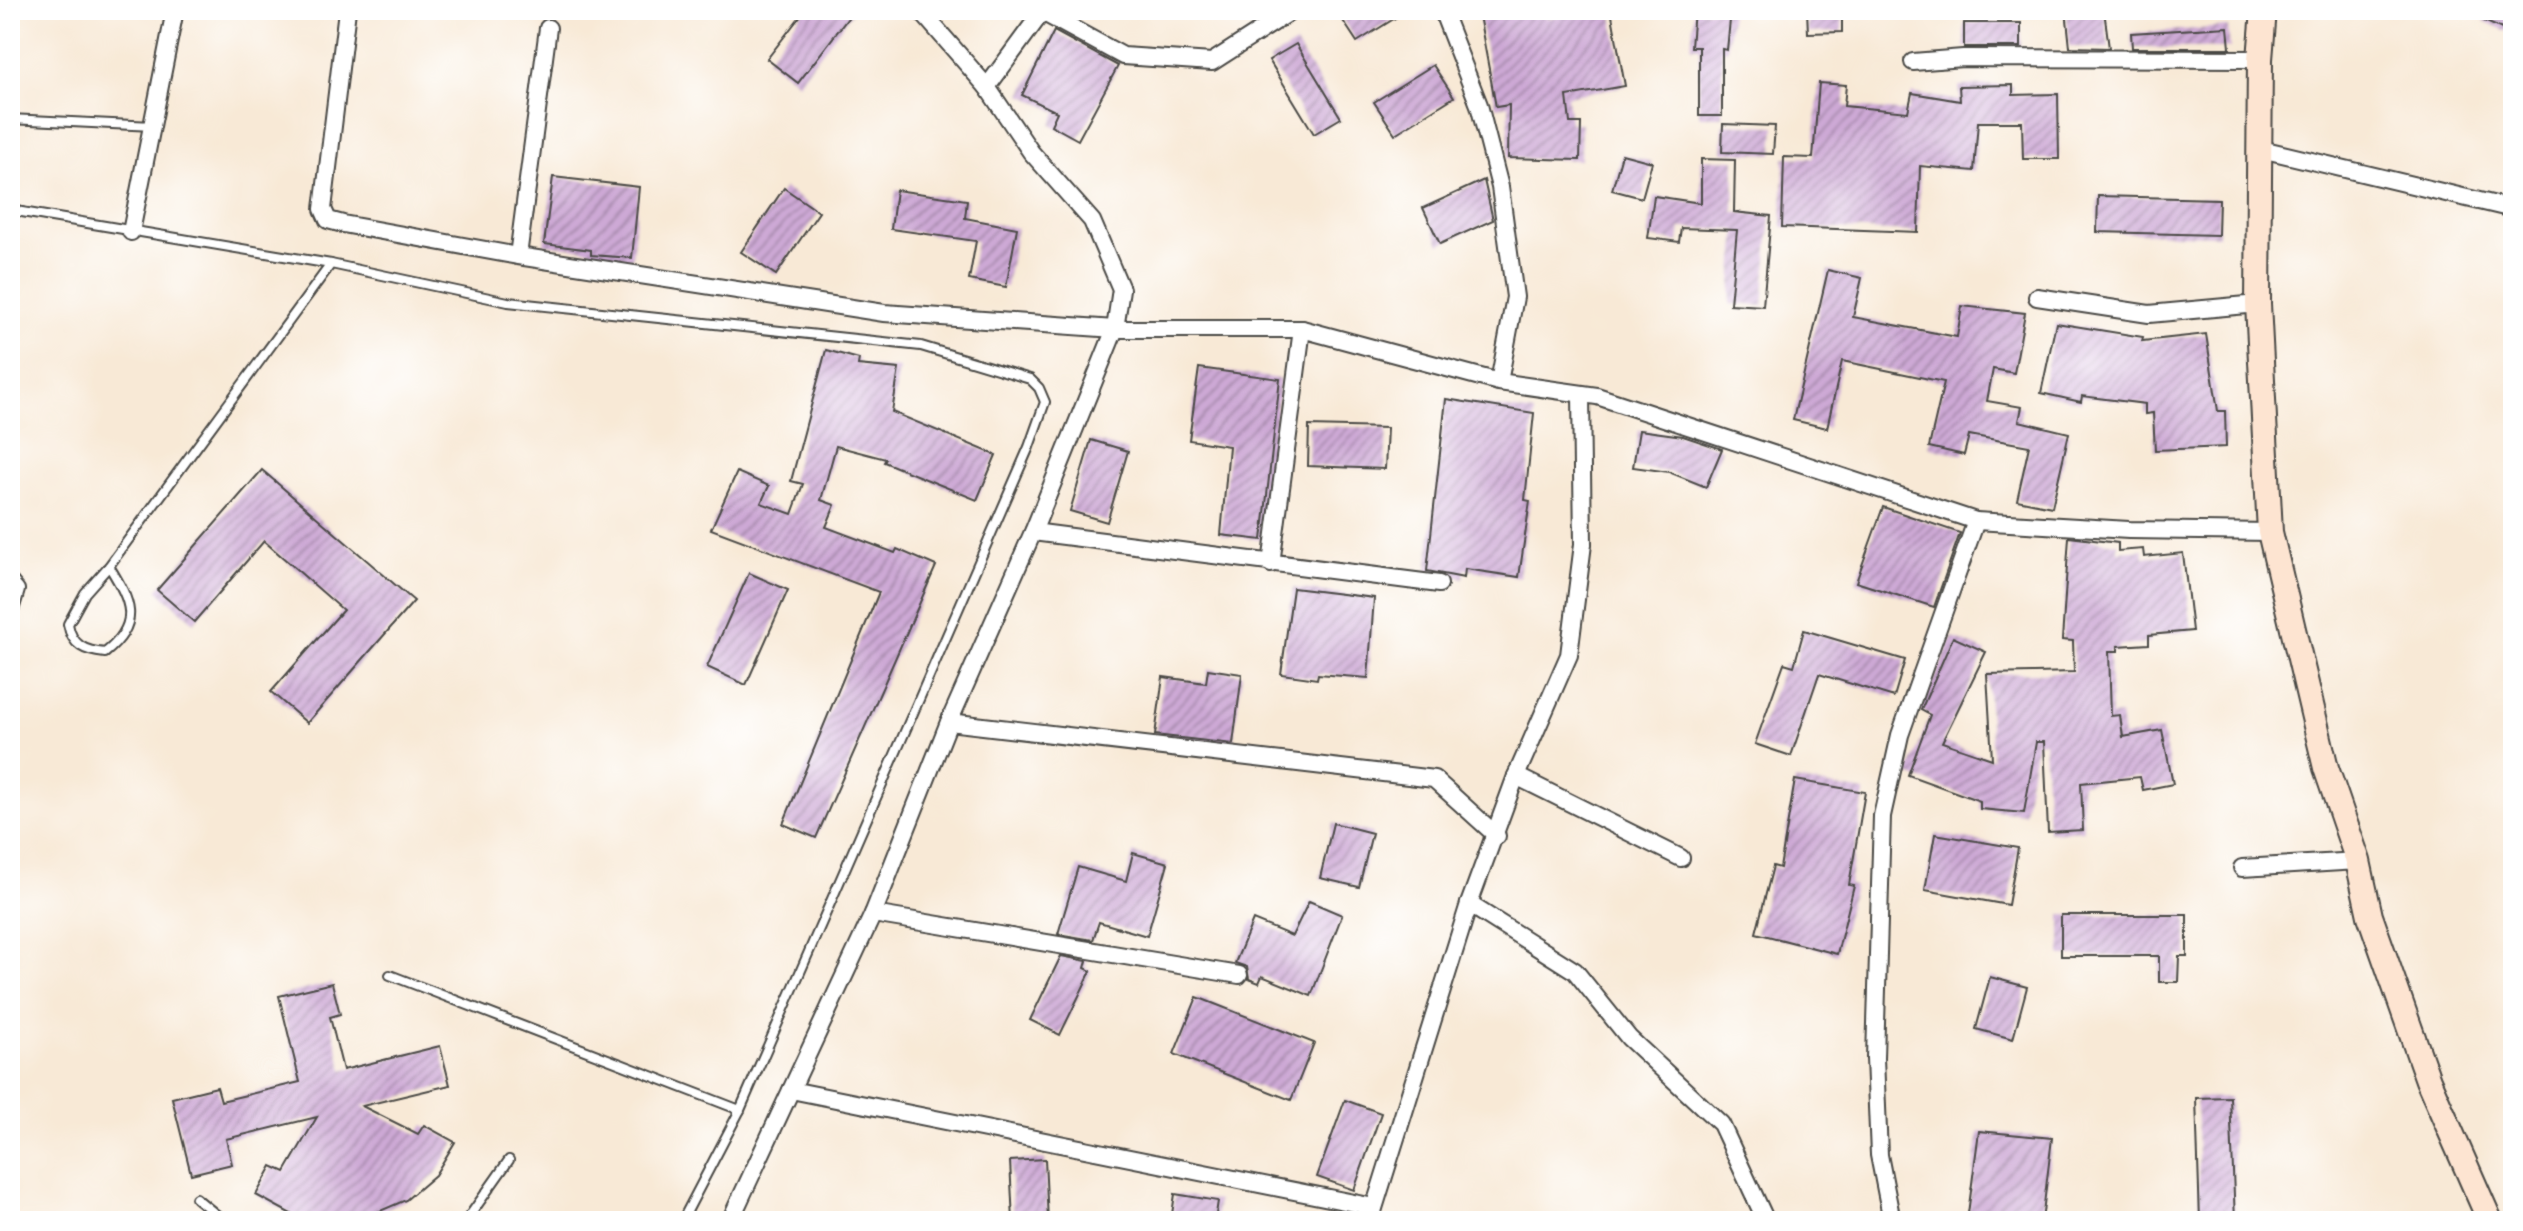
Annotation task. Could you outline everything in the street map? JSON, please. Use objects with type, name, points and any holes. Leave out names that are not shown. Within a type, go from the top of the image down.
[{"type":"main road","points":[[2264,10],[2260,59],[2258,304],[2270,532],[2326,768],[2358,861],[2370,916],[2428,1080],[2490,1221]]},
{"type":"street","points":[[131,232],[175,10]]},
{"type":"street","points":[[347,10],[323,209],[328,220],[518,256],[884,313],[1115,329],[1302,329],[1499,382],[1597,396],[1976,521],[2129,530],[2270,532]]},
{"type":"street","points":[[730,1221],[873,914],[949,722],[1033,532],[1115,329],[1121,289],[1092,221],[1031,152],[987,87],[920,10]]},
{"type":"street","points":[[987,87],[1042,12],[1123,56],[1212,62],[1293,10]]},
{"type":"street","points":[[1442,10],[1479,105],[1500,187],[1515,297],[1499,382]]},
{"type":"street","points":[[518,256],[548,28]]},
{"type":"street","points":[[1913,62],[1963,58],[2260,59]]},
{"type":"street","points":[[2261,149],[2513,209]]},
{"type":"street","points":[[2037,297],[2149,314],[2258,304]]},
{"type":"street","points":[[1271,564],[1302,329]]},
{"type":"street","points":[[791,1090],[1372,1214],[1469,904],[1497,836],[1516,776],[1569,655],[1583,544],[1581,394]]},
{"type":"street","points":[[1892,1221],[1879,1155],[1875,1058],[1882,816],[1900,735],[1976,521]]},
{"type":"street","points":[[1033,532],[1439,584]]},
{"type":"street","points":[[10,583],[16,590],[10,610]]},
{"type":"street","points":[[949,722],[1434,779],[1497,836]]},
{"type":"street","points":[[1516,776],[1681,858]]},
{"type":"street","points":[[2242,868],[2358,861]]},
{"type":"street","points":[[1469,904],[1575,971],[1629,1038],[1721,1124],[1766,1221]]},
{"type":"street","points":[[873,914],[1239,975]]},
{"type":"lane","points":[[10,119],[55,124],[154,126]]},
{"type":"lane","points":[[10,210],[331,264],[508,302],[921,346],[1030,379],[1039,388],[1045,402],[1029,447],[740,1110],[682,1221]]},
{"type":"lane","points":[[109,566],[125,591],[130,605],[130,620],[121,640],[105,653],[86,651],[71,637],[68,624],[85,593],[109,566],[331,264]]},
{"type":"lane","points":[[390,975],[740,1110]]},
{"type":"lane","points":[[466,1221],[509,1160]]},
{"type":"lane","points":[[196,1198],[224,1221]]},
{"type":"building","points":[[805,10],[854,10],[798,83],[767,59]]},
{"type":"building","points":[[1336,10],[1408,10],[1357,42]]},
{"type":"building","points":[[1478,10],[1544,10],[1546,18],[1611,10],[1625,86],[1567,96],[1570,123],[1581,123],[1580,160],[1508,158],[1509,105],[1496,107]]},
{"type":"building","points":[[1694,10],[1731,10],[1727,50],[1722,49],[1722,116],[1699,116],[1699,47],[1691,47]]},
{"type":"building","points":[[1807,10],[1842,10],[1842,32],[1808,33]]},
{"type":"building","points":[[2066,10],[2104,10],[2109,48],[2070,47]]},
{"type":"building","points":[[2489,10],[2513,10],[2513,34],[2484,21]]},
{"type":"building","points":[[1964,23],[2021,23],[2021,47],[1964,47]]},
{"type":"building","points":[[2228,27],[2230,48],[2132,48],[2131,33]]},
{"type":"building","points":[[1054,31],[1118,66],[1078,140],[1051,125],[1057,112],[1022,95]]},
{"type":"building","points":[[1296,44],[1341,118],[1314,134],[1269,60]]},
{"type":"building","points":[[1433,65],[1454,97],[1395,134],[1374,102]]},
{"type":"building","points":[[1819,83],[1846,85],[1844,106],[1908,112],[1912,93],[1960,101],[1959,86],[2013,85],[2013,95],[2058,94],[2059,159],[2023,159],[2022,122],[1978,122],[1974,171],[1920,166],[1918,232],[1782,227],[1784,157],[1813,158]]},
{"type":"building","points":[[1723,124],[1775,126],[1773,154],[1722,152]]},
{"type":"building","points":[[1622,154],[1652,162],[1642,198],[1612,190]]},
{"type":"building","points":[[1701,159],[1735,160],[1734,212],[1771,216],[1763,306],[1730,304],[1737,230],[1681,228],[1679,242],[1648,238],[1654,196],[1701,203]]},
{"type":"building","points":[[553,177],[639,187],[632,258],[591,255],[591,250],[544,244]]},
{"type":"building","points":[[1484,180],[1493,220],[1440,244],[1423,208]]},
{"type":"building","points":[[784,188],[819,212],[776,275],[741,252]]},
{"type":"building","points":[[896,190],[967,200],[965,218],[1017,228],[1006,287],[969,280],[976,241],[891,229]]},
{"type":"building","points":[[2098,196],[2219,199],[2218,235],[2097,232]]},
{"type":"building","points":[[1828,270],[1862,278],[1853,317],[1957,337],[1962,306],[2025,313],[2014,373],[1993,369],[1987,401],[2022,407],[2019,421],[2069,433],[2052,507],[2017,500],[2029,446],[1969,435],[1964,455],[1929,447],[1944,382],[1842,361],[1827,428],[1793,420]]},
{"type":"building","points":[[2056,323],[2143,337],[2142,341],[2206,334],[2218,411],[2225,411],[2226,447],[2155,450],[2153,413],[2145,414],[2145,404],[2082,396],[2081,402],[2041,393]]},
{"type":"building","points":[[826,350],[859,359],[858,365],[899,369],[892,412],[996,455],[977,500],[884,462],[886,459],[836,446],[821,500],[835,505],[826,527],[895,553],[897,549],[936,566],[816,838],[783,824],[879,592],[711,529],[737,472],[769,486],[761,503],[792,514],[803,484],[791,481]]},
{"type":"building","points":[[1199,368],[1280,379],[1262,540],[1221,535],[1229,446],[1189,440]]},
{"type":"building","points":[[1446,399],[1534,413],[1525,500],[1530,501],[1519,577],[1465,569],[1464,578],[1427,571]]},
{"type":"building","points":[[1309,426],[1387,428],[1385,469],[1308,466]]},
{"type":"building","points":[[1639,430],[1683,436],[1722,449],[1706,487],[1669,472],[1633,467]]},
{"type":"building","points":[[1091,440],[1128,451],[1107,522],[1070,511]]},
{"type":"building","points":[[262,470],[414,601],[307,723],[271,692],[343,610],[264,541],[194,622],[157,590]]},
{"type":"building","points":[[1883,507],[1960,533],[1934,607],[1856,582]]},
{"type":"building","points":[[2069,537],[2118,543],[2118,551],[2143,549],[2144,557],[2183,553],[2192,631],[2149,635],[2149,644],[2118,646],[2118,651],[2109,651],[2111,716],[2120,715],[2123,737],[2162,730],[2173,784],[2143,790],[2140,777],[2081,783],[2083,830],[2048,832],[2044,742],[2036,742],[2024,813],[1980,809],[1980,801],[1908,775],[1930,715],[1921,710],[1953,637],[1986,652],[1942,742],[1992,759],[1987,674],[2074,672],[2073,641],[2062,640]]},
{"type":"building","points":[[749,573],[788,590],[746,685],[707,667]]},
{"type":"building","points":[[1293,588],[1374,598],[1368,678],[1318,674],[1317,679],[1281,674]]},
{"type":"building","points":[[1804,630],[1905,660],[1894,697],[1819,674],[1791,756],[1755,744],[1784,663],[1794,666]]},
{"type":"building","points":[[1208,669],[1242,674],[1233,744],[1155,735],[1163,677],[1206,683]]},
{"type":"building","points":[[1795,780],[1865,792],[1849,885],[1854,886],[1837,954],[1756,933],[1773,866],[1780,868]]},
{"type":"building","points":[[1333,823],[1372,833],[1359,887],[1320,878]]},
{"type":"building","points":[[1935,834],[2018,848],[2008,905],[1925,890]]},
{"type":"building","points":[[1133,853],[1168,863],[1147,936],[1099,922],[1093,940],[1058,934],[1078,867],[1126,881]]},
{"type":"building","points":[[1309,901],[1342,915],[1311,996],[1262,976],[1259,983],[1249,979],[1247,967],[1235,963],[1253,920],[1292,936]]},
{"type":"building","points":[[2061,915],[2187,915],[2187,956],[2179,956],[2178,982],[2159,982],[2159,956],[2061,956]]},
{"type":"building","points":[[1061,956],[1087,961],[1085,968],[1091,971],[1060,1035],[1030,1020]]},
{"type":"building","points":[[1990,977],[2027,987],[2013,1039],[1976,1029]]},
{"type":"building","points":[[332,983],[340,1014],[330,1017],[343,1070],[440,1046],[450,1085],[362,1106],[418,1134],[424,1125],[455,1142],[435,1175],[406,1200],[371,1215],[331,1221],[291,1214],[256,1195],[272,1166],[285,1172],[317,1117],[226,1139],[232,1164],[191,1174],[172,1098],[217,1087],[221,1101],[300,1082],[279,996]]},
{"type":"building","points":[[1197,997],[1314,1043],[1291,1100],[1174,1054]]},
{"type":"building","points":[[2230,1097],[2235,1221],[2200,1221],[2196,1098]]},
{"type":"building","points":[[1345,1100],[1381,1113],[1354,1190],[1317,1177]]},
{"type":"building","points":[[1979,1131],[2052,1138],[2042,1221],[1967,1221]]},
{"type":"building","points":[[1045,1159],[1048,1221],[1013,1221],[1010,1161]]},
{"type":"building","points":[[1175,1194],[1218,1201],[1215,1221],[1171,1221]]}]
